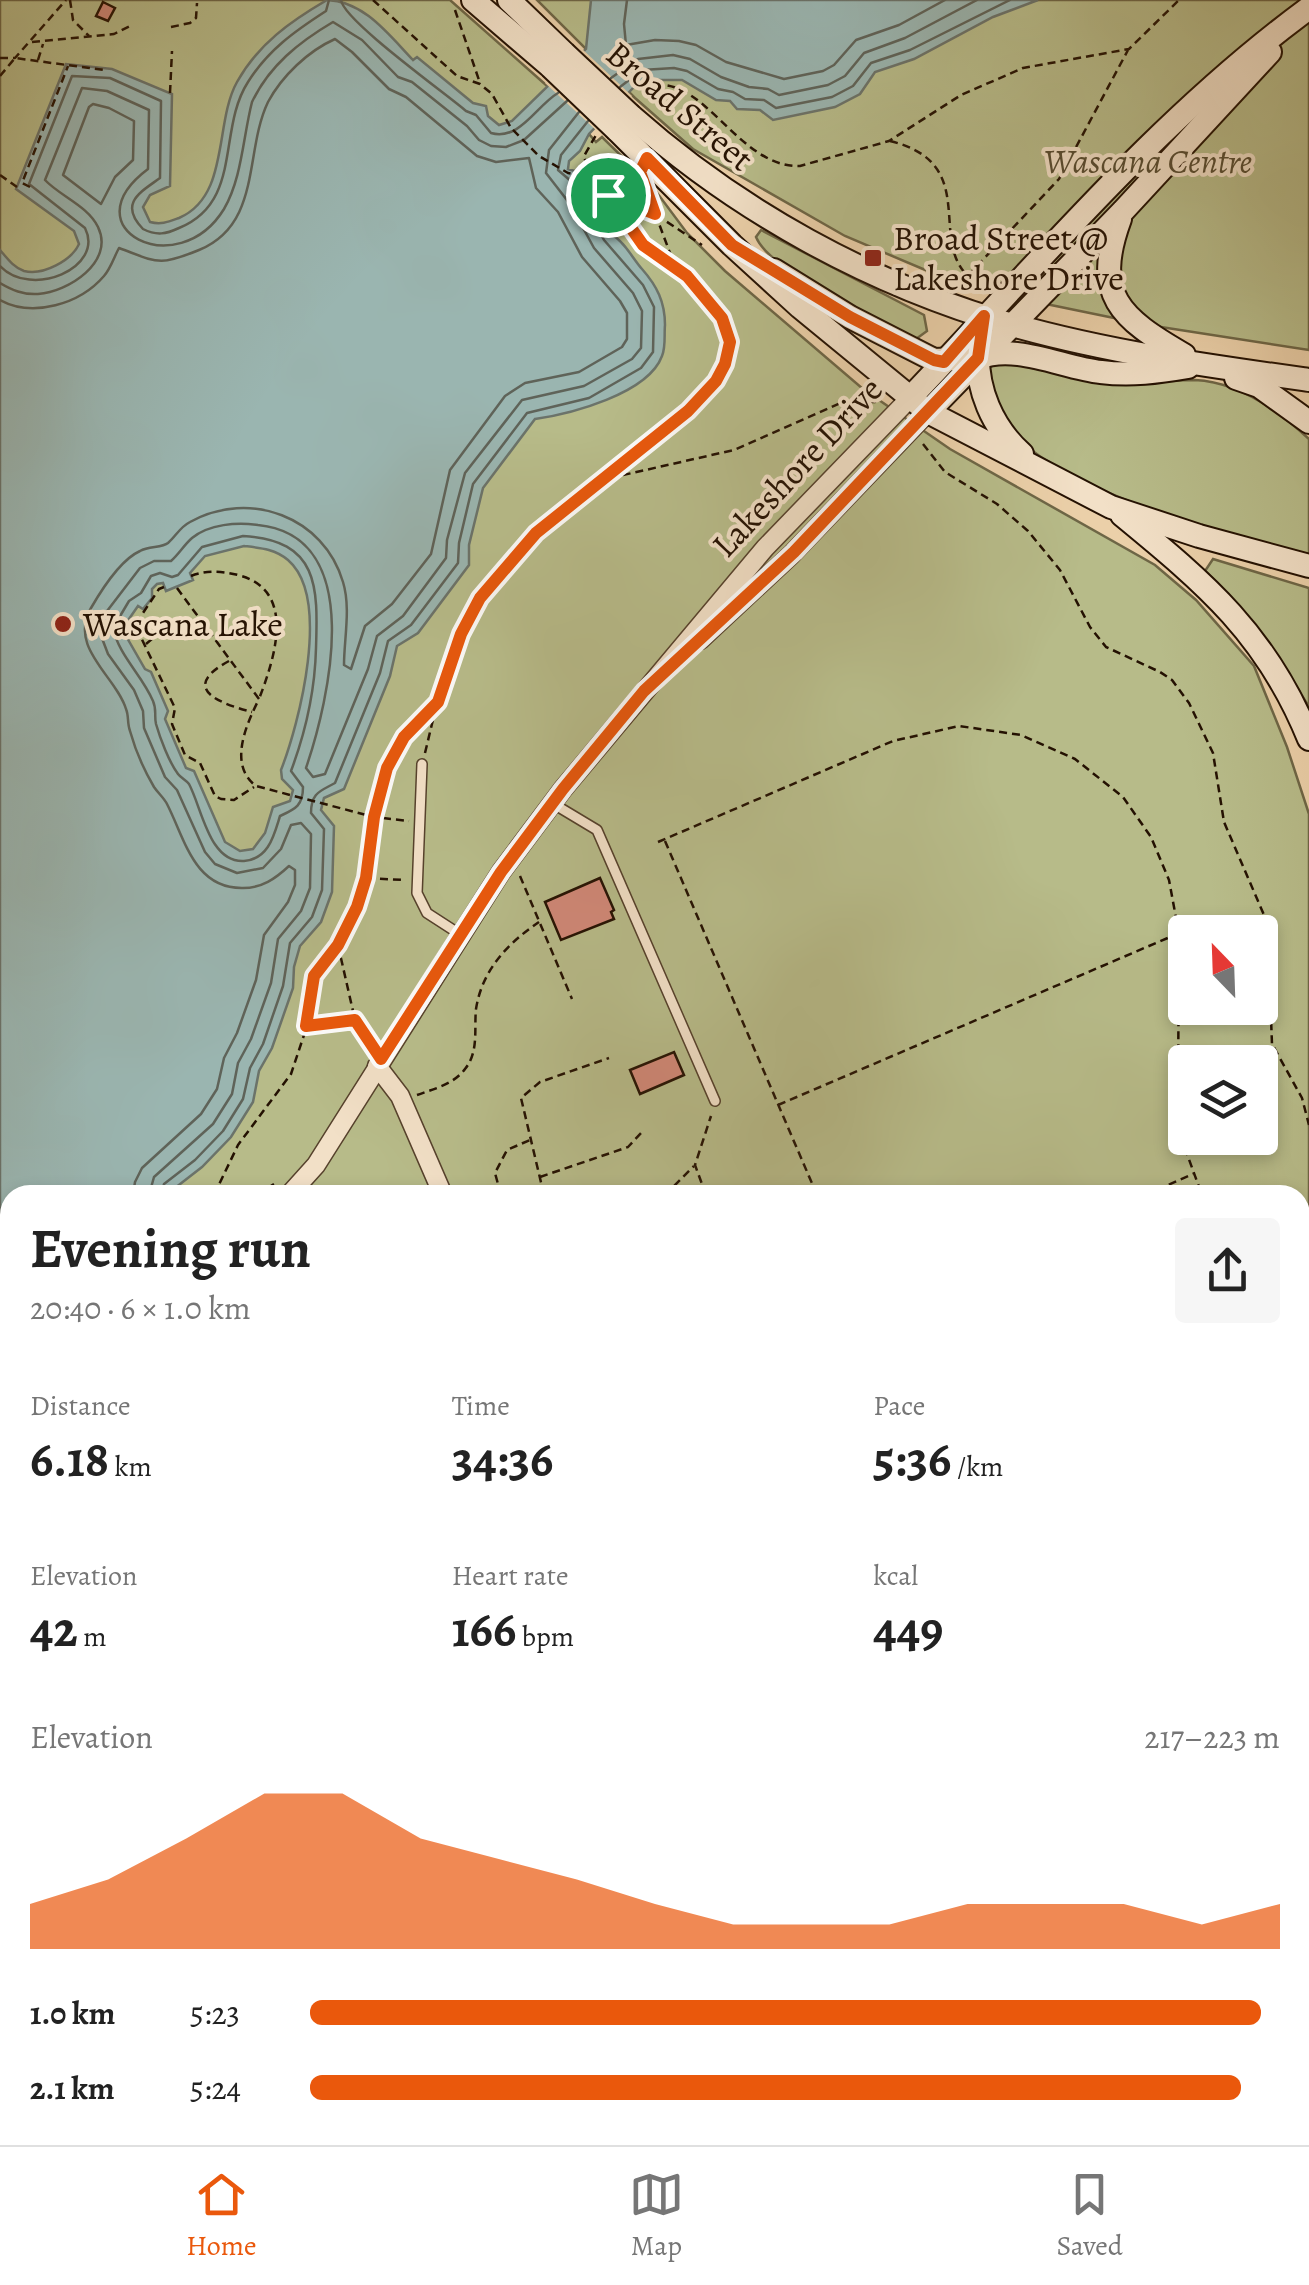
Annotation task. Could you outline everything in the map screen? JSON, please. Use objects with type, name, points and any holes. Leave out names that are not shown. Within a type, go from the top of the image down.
[{"type":"main road","name":"Broad Street","points":[[474,0],[557,60]]},
{"type":"main road","name":"Broad Street","points":[[509,0],[614,127],[800,308],[919,405],[1111,507]]},
{"type":"main road","name":"Lakeshore Drive","points":[[919,405],[961,357],[1010,324],[1124,211],[1309,8]]},
{"type":"main road","name":"Lakeshore Drive","points":[[919,405],[961,357],[984,316],[1138,153],[1256,47],[1309,8]]},
{"type":"main road","name":"Broad Street","points":[[614,127],[676,156],[740,202],[829,250],[930,296],[1010,324],[1201,364]]},
{"type":"main road","points":[[1124,211],[1109,250],[1108,268],[1114,296],[1125,315],[1150,336],[1201,364],[1259,386],[1309,422]]},
{"type":"main road","points":[[732,245],[850,317],[934,360],[998,352],[1102,372],[1154,373],[1201,364],[1309,380]]},
{"type":"main road","points":[[930,296],[955,326],[961,357],[990,412],[1012,444],[1039,469]]},
{"type":"main road","points":[[1111,507],[1309,566]]},
{"type":"main road","points":[[1111,507],[1228,607],[1283,683],[1309,739]]},
{"type":"street","name":"Lakeshore Drive","points":[[299,1185],[316,1165],[460,935],[552,803],[644,691],[791,555],[919,405]]},
{"type":"street","points":[[379,1062],[403,1104],[439,1185]]},
{"type":"lane","points":[[422,764],[417,881],[420,903],[460,935]]},
{"type":"lane","points":[[552,803],[597,830],[715,1101]]},
{"type":"path","points":[[68,0],[73,20],[89,36]]},
{"type":"path","points":[[0,76],[68,0]]},
{"type":"path","points":[[373,0],[458,76],[480,84],[500,103],[511,128],[539,156],[568,174],[588,177],[608,195],[643,245],[673,263],[729,331],[728,354],[706,394],[536,533],[499,573],[468,618],[438,702],[422,764]]},
{"type":"path","points":[[458,0],[454,11],[480,84]]},
{"type":"path","points":[[957,287],[1059,179],[1128,49],[1180,0]]},
{"type":"path","points":[[171,27],[196,18],[198,2]]},
{"type":"path","points":[[32,42],[114,34],[132,25]]},
{"type":"path","points":[[37,62],[44,42]]},
{"type":"path","points":[[642,88],[660,84],[680,87],[755,151],[785,165],[808,164],[889,141],[961,95],[1023,68],[1128,49]]},
{"type":"path","points":[[170,93],[172,52]]},
{"type":"path","points":[[0,58],[104,70]]},
{"type":"path","points":[[67,68],[75,75]]},
{"type":"path","points":[[30,187],[22,184],[67,68]]},
{"type":"path","points":[[60,86],[69,90]]},
{"type":"path","points":[[55,100],[64,103]]},
{"type":"path","points":[[49,114],[58,118]]},
{"type":"path","points":[[588,177],[584,156],[614,127]]},
{"type":"path","points":[[44,128],[52,132]]},
{"type":"path","points":[[889,141],[916,149],[939,172],[951,210],[953,254],[964,277],[982,286]]},
{"type":"path","points":[[38,142],[47,146]]},
{"type":"path","points":[[32,156],[41,160]]},
{"type":"path","points":[[647,158],[640,172],[673,263]]},
{"type":"path","points":[[27,170],[36,174]]},
{"type":"path","points":[[0,175],[17,186]]},
{"type":"path","points":[[608,195],[655,214],[701,244]]},
{"type":"path","points":[[608,478],[704,460],[843,402],[875,402]]},
{"type":"path","points":[[919,441],[946,472],[997,504],[1028,531],[1060,570],[1090,627],[1106,647],[1172,680],[1189,703],[1213,753],[1224,822],[1264,914],[1272,1044],[1302,1098],[1309,1126]]},
{"type":"path","points":[[191,576],[207,572],[245,577],[270,598],[278,629],[276,650],[239,756],[244,772],[256,786],[374,817],[420,822]]},
{"type":"path","points":[[164,587],[135,626],[175,708],[172,724],[185,755],[200,762],[215,796],[234,800],[256,786]]},
{"type":"path","points":[[178,588],[259,699]]},
{"type":"path","points":[[144,645],[166,627]]},
{"type":"path","points":[[230,660],[211,673],[207,681],[210,696],[216,702],[253,712]]},
{"type":"path","points":[[219,1185],[238,1145],[291,1074],[306,1026],[314,976],[338,945],[357,907],[384,778],[412,727],[438,702]]},
{"type":"path","points":[[658,842],[893,741],[959,726],[1021,735],[1075,759],[1122,797],[1151,837],[1169,880],[1175,915]]},
{"type":"path","points":[[664,839],[812,1185]]},
{"type":"path","points":[[512,857],[572,998]]},
{"type":"path","points":[[366,878],[417,881]]},
{"type":"path","points":[[403,1104],[448,1083],[467,1068],[484,983],[504,950],[540,922]]},
{"type":"path","points":[[778,1105],[1168,939]]},
{"type":"path","points":[[338,945],[355,1020],[379,1062]]},
{"type":"path","points":[[306,1026],[355,1020]]},
{"type":"path","points":[[1178,1025],[1178,1095],[1183,1143],[1198,1185]]},
{"type":"path","points":[[542,1185],[521,1098],[540,1082],[609,1058]]},
{"type":"path","points":[[675,1185],[695,1165],[715,1101]]},
{"type":"path","points":[[540,1178],[628,1147],[641,1133]]},
{"type":"path","points":[[498,1185],[495,1172],[507,1150],[531,1139]]},
{"type":"path","points":[[695,1165],[702,1185]]},
{"type":"path","points":[[1168,1185],[1193,1174]]},
{"type":"green space","points":[[0,0],[450,0],[546,85],[596,142],[602,137],[652,186],[687,233],[725,271],[863,389],[950,449],[1155,565],[1196,600],[1254,666],[1309,814],[1309,1185],[0,1185]]},
{"type":"green space","name":"Wascana Centre","points":[[537,0],[1309,0],[1309,350],[1148,325],[1046,304],[930,272],[845,236],[693,149],[635,98]]},
{"type":"green space","points":[[761,230],[924,315],[927,331],[916,339],[803,280],[766,251],[756,237]]},
{"type":"green space","points":[[1003,361],[1100,379],[1211,382],[1242,392],[1271,408],[1309,439],[1309,556],[1147,508],[1064,471],[1030,449],[1001,420],[987,368]]},
{"type":"green space","points":[[1213,559],[1309,588],[1309,707],[1262,635],[1205,571]]},
{"type":"water","name":"Wascana Lake","points":[[327,0],[353,6],[385,30],[413,60],[417,57],[473,103],[486,106],[488,116],[499,125],[512,121],[586,49],[591,0],[1038,0],[993,17],[914,59],[875,72],[860,94],[835,107],[773,120],[760,110],[737,109],[730,101],[716,100],[682,80],[646,80],[635,86],[589,134],[569,161],[568,169],[585,174],[583,183],[612,235],[656,288],[665,317],[662,356],[654,369],[625,391],[587,407],[535,419],[483,488],[469,545],[469,565],[418,633],[397,646],[390,676],[344,789],[324,798],[321,810],[334,826],[332,892],[321,922],[300,946],[293,988],[272,1048],[259,1071],[253,1102],[231,1137],[179,1185],[0,1185],[0,250],[17,267],[32,272],[56,265],[79,244],[74,231],[16,189],[66,64],[112,69],[172,94],[170,186],[150,195],[143,207],[150,222],[165,223],[195,208],[206,193],[214,176],[225,117],[237,82],[255,56],[288,25]],"holes":[[[244,546],[268,550],[288,560],[301,578],[308,602],[308,662],[296,723],[281,770],[282,779],[293,790],[290,801],[273,807],[265,833],[253,849],[240,851],[225,842],[194,771],[186,768],[151,672],[145,669],[122,629],[138,606],[143,609],[152,598],[152,589],[157,584],[163,583],[166,591],[193,580],[190,573],[205,556]]]},
{"type":"pier","points":[[580,47],[632,96],[598,132],[545,83]]},
{"type":"building","points":[[103,2],[115,8],[108,21],[96,16]]},
{"type":"building","points":[[600,878],[614,919],[561,940],[545,902]]},
{"type":"building","points":[[674,1052],[684,1075],[640,1094],[630,1070]]},
{"type":"place","name":"Broad Street @ Lakeshore Drive","points":[[873,258]]},
{"type":"place","name":"Wascana Lake","points":[[63,624]]},
{"type":"route","points":[[647,158],[732,245],[850,317],[934,360],[944,362],[984,316],[978,358],[794,552],[644,691],[501,872],[381,1059],[355,1020],[306,1026],[314,976],[338,945],[357,907],[387,768],[404,737],[438,702],[468,618],[499,573],[536,533],[668,430],[706,394],[728,354],[729,331],[715,308],[673,263],[643,245],[608,195],[655,214],[640,172],[647,158]]}]
